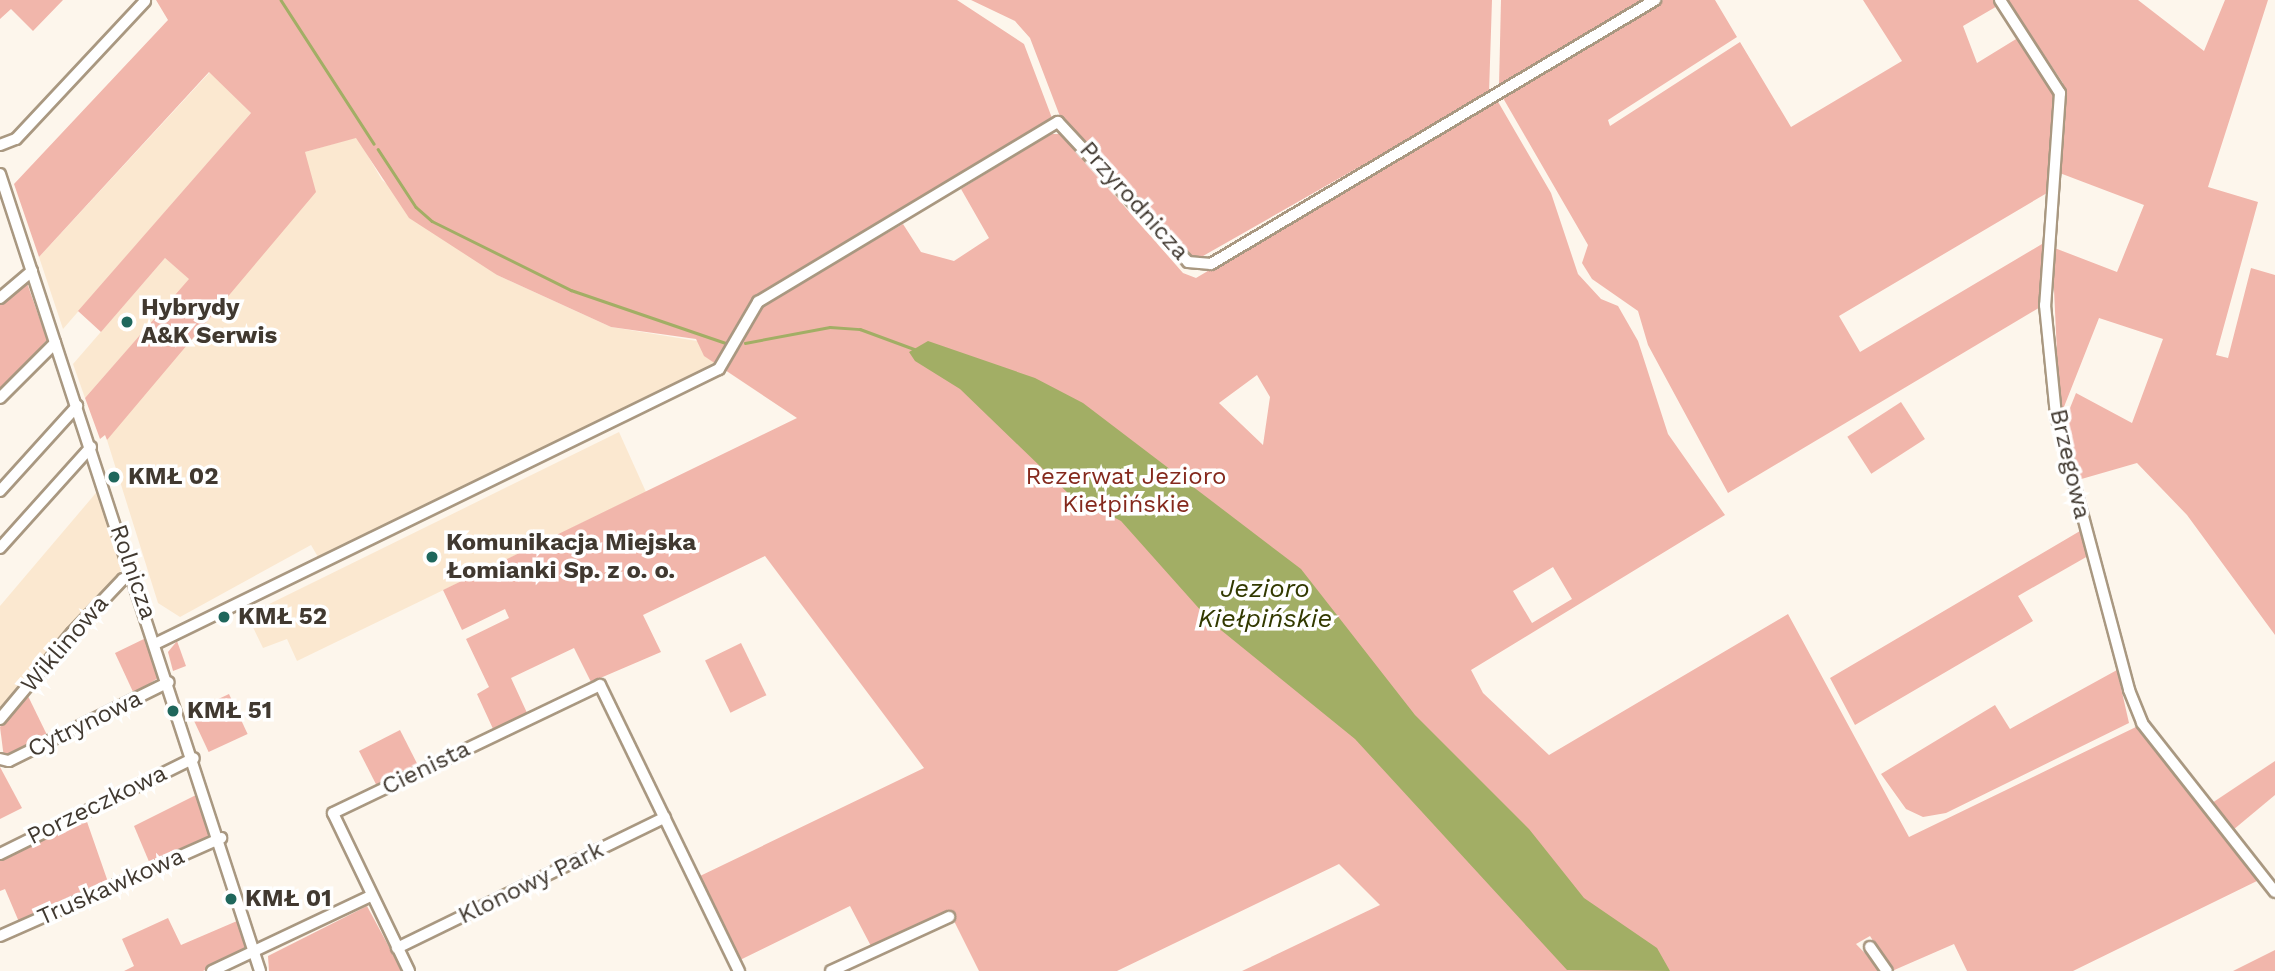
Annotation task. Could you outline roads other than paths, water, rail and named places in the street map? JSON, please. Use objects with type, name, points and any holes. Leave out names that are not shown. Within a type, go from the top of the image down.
[{"type":"street","name":"Przyrodnicza","points":[[157,643],[719,369],[758,302],[1058,122],[1188,262],[1203,266],[1655,0]]},
{"type":"street","name":"Brzegowa","points":[[2000,0],[2060,93],[2045,305],[2056,415],[2132,698],[2142,723],[2275,892]]},
{"type":"street","points":[[0,145],[16,139],[145,1]]},
{"type":"street","name":"Rolnicza","points":[[0,174],[4,199],[32,271],[221,838],[260,971]]},
{"type":"street","points":[[0,298],[32,271]]},
{"type":"street","points":[[0,398],[55,343]]},
{"type":"street","points":[[0,491],[77,406]]},
{"type":"street","points":[[0,548],[91,447]]},
{"type":"street","name":"Wiklinowa","points":[[0,719],[72,633],[123,579],[135,576]]},
{"type":"street","name":"Cytrynowa","points":[[0,760],[9,761],[169,682]]},
{"type":"street","name":"Cienista","points":[[409,971],[333,813],[600,685],[665,817]]},
{"type":"street","name":"Porzeczkowa","points":[[0,853],[194,758]]},
{"type":"street","points":[[665,817],[739,971]]},
{"type":"street","name":"Klonowy Park","points":[[397,948],[665,817]]},
{"type":"street","name":"Truskawkowa","points":[[0,936],[221,838]]},
{"type":"street","points":[[212,971],[371,896]]},
{"type":"street","points":[[831,971],[949,916]]},
{"type":"street","points":[[1870,947],[1887,971]]},
{"type":"water","name":"Jezioro Kiełpińskie","points":[[928,341],[1035,378],[1083,403],[1301,569],[1415,715],[1529,829],[1584,898],[1657,948],[1670,971],[1567,970],[1355,739],[1211,622],[1121,521],[1070,495],[960,389],[915,361],[909,352]]},
{"type":"waterway","points":[[281,0],[374,144]]},
{"type":"waterway","points":[[378,149],[416,207],[432,221],[571,290],[729,344]]},
{"type":"waterway","points":[[745,343],[830,327],[860,329],[914,349]]},
{"type":"place","name":"Hybrydy A&K Serwis","points":[[127,322]]},
{"type":"place","name":"KMŁ 02","points":[[114,477]]},
{"type":"place","name":"Komunikacja Miejska Łomianki Sp. z o. o.","points":[[432,557]]},
{"type":"place","name":"KMŁ 52","points":[[224,617]]},
{"type":"place","name":"KMŁ 51","points":[[173,711]]},
{"type":"place","name":"KMŁ 01","points":[[231,899]]},
{"type":"park label","name":"Rezerwat Jezioro Kiełpińskie","points":[[1126,491]]}]
